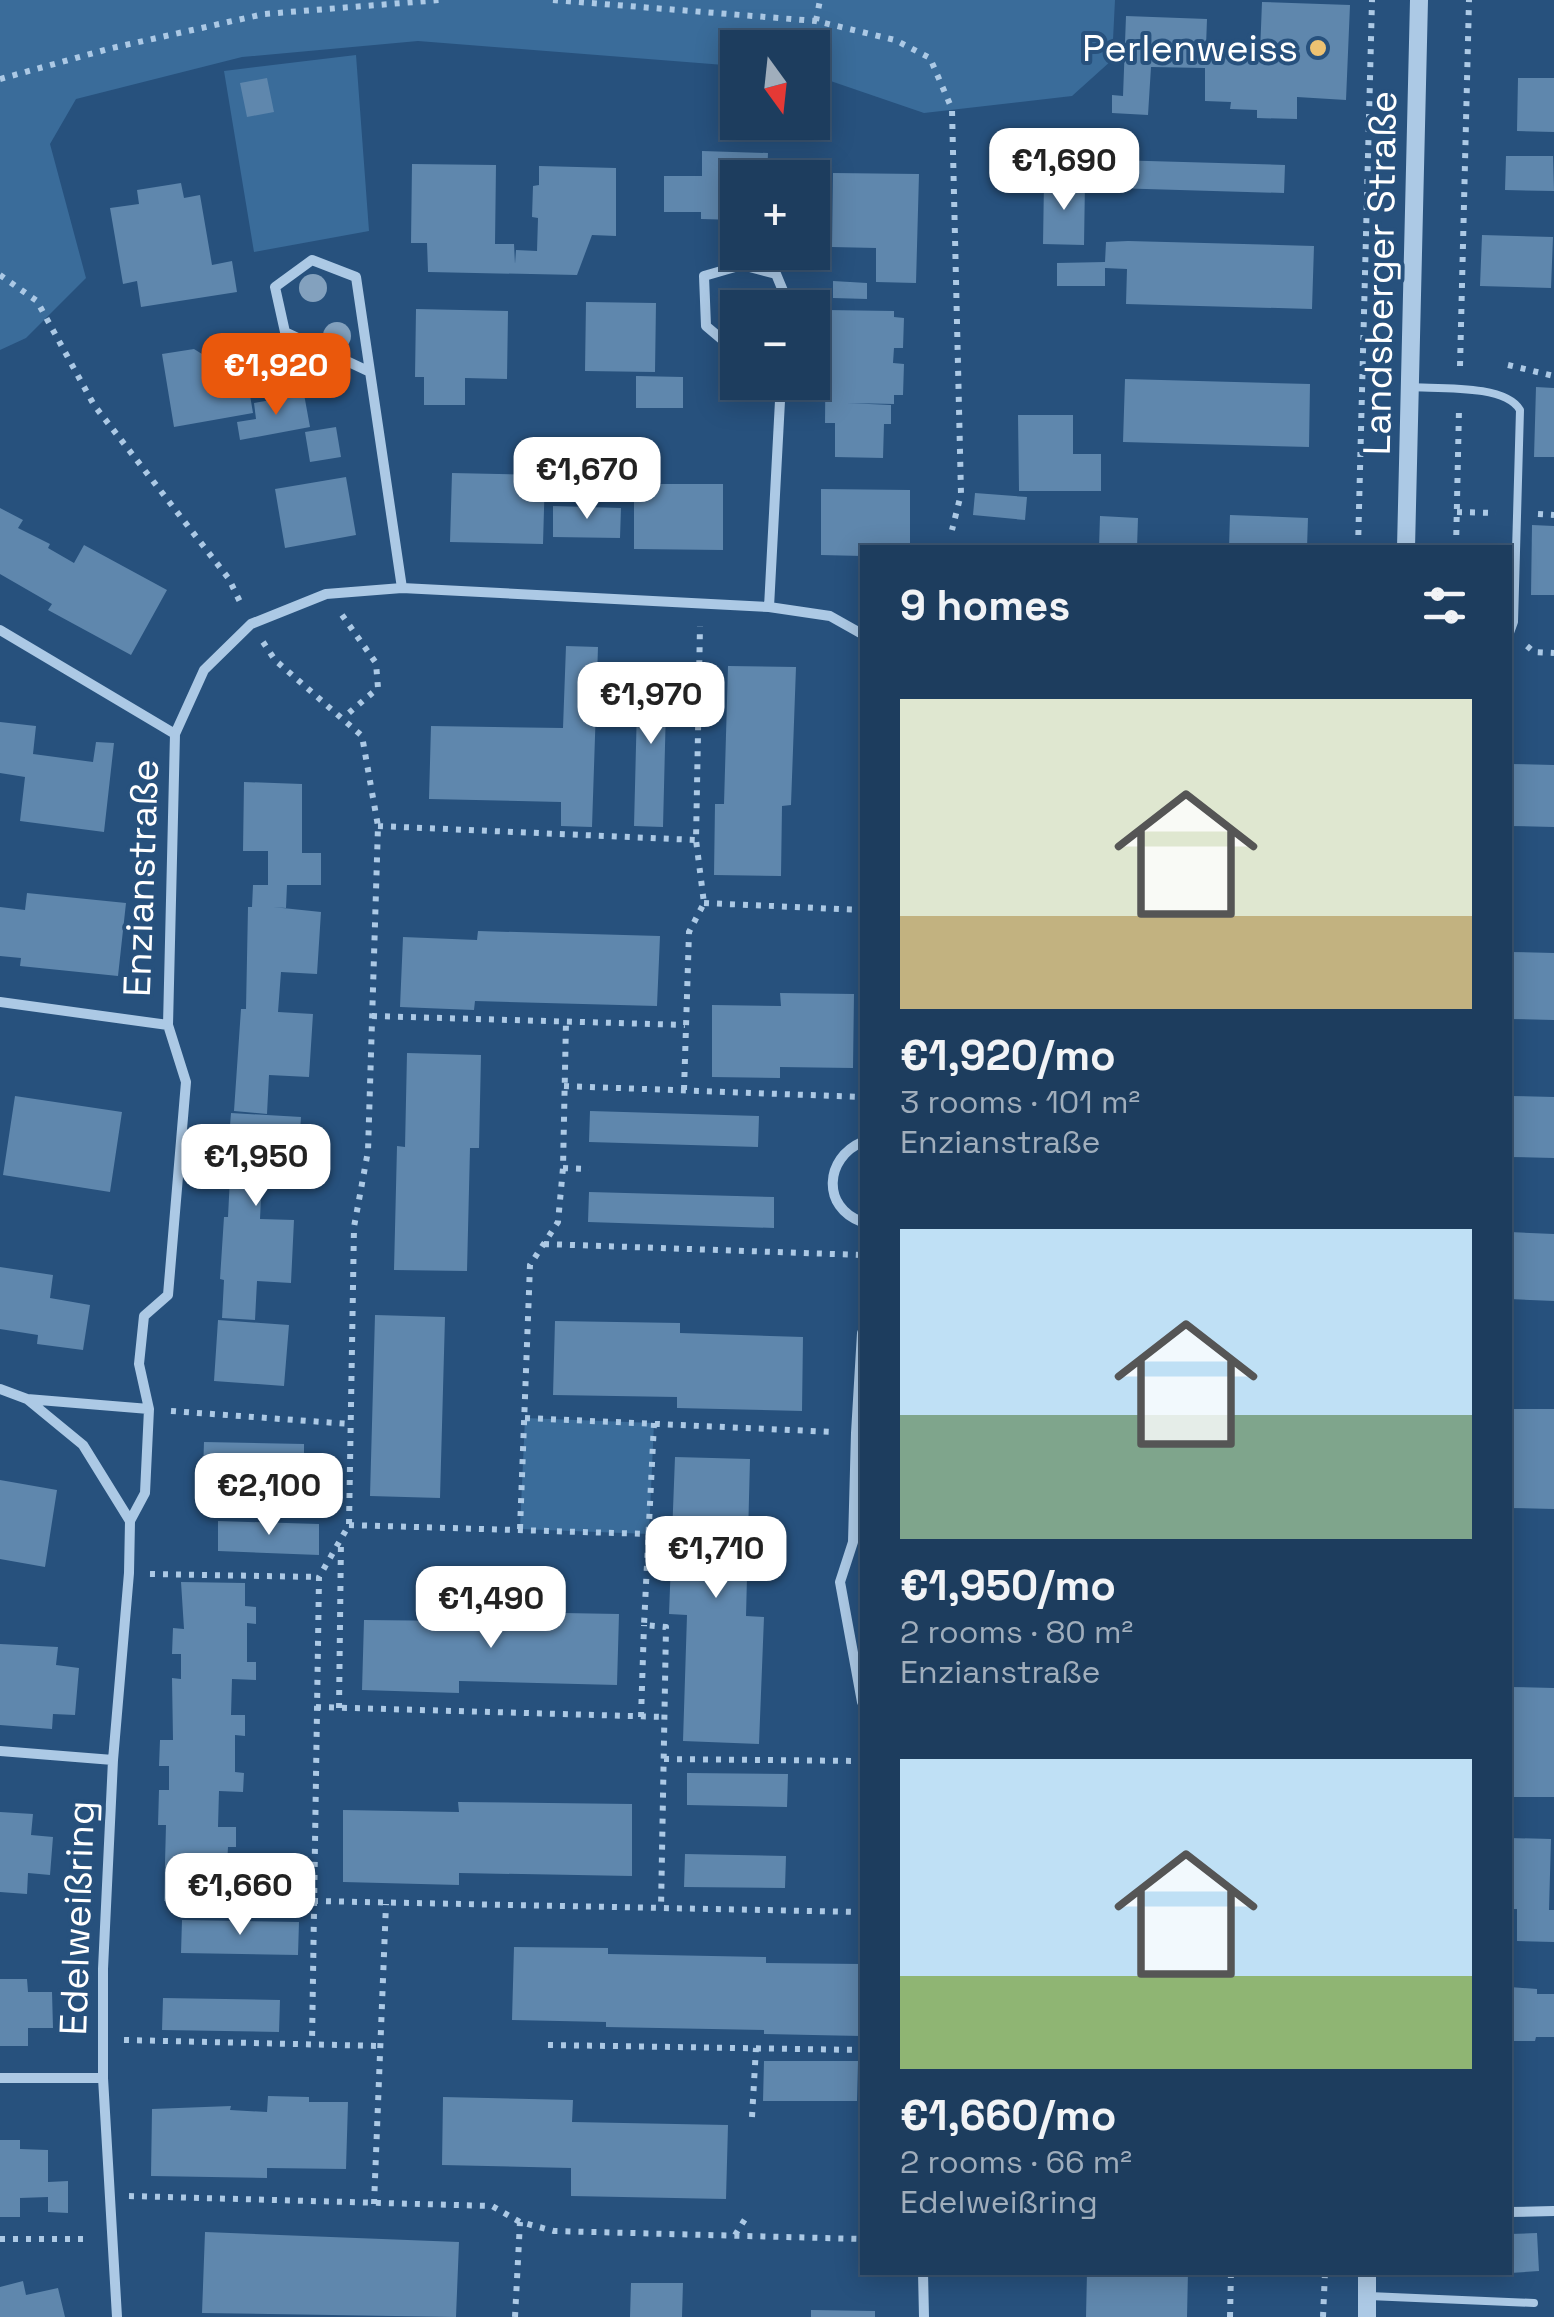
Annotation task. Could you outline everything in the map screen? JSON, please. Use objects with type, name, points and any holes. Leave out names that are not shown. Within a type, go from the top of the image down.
[{"type":"street","name":"Landsberger Straße","points":[[1406,545],[1419,0]]},
{"type":"street","points":[[370,372],[285,332],[275,288],[312,260],[356,278],[370,372],[402,588]]},
{"type":"street","points":[[720,338],[706,326],[704,276],[742,264],[776,274],[783,290]]},
{"type":"street","points":[[769,607],[777,400]]},
{"type":"street","name":"Enzianstraße","points":[[130,1521],[146,1493],[149,1409],[140,1364],[144,1316],[168,1296],[186,1082],[168,1025],[175,734],[204,670],[251,624],[326,594],[402,588],[769,607],[830,616],[860,633]]},
{"type":"street","name":"Enzianstraße","points":[[0,630],[175,734]]},
{"type":"street","name":"Enzianstraße","points":[[0,1002],[168,1025]]},
{"type":"street","points":[[860,1143],[840,1157],[832,1182],[838,1205],[860,1221]]},
{"type":"street","points":[[860,1366],[853,1542],[840,1582],[860,1691]]},
{"type":"street","points":[[0,1389],[27,1399],[149,1409]]},
{"type":"street","points":[[27,1399],[83,1445],[130,1521]]},
{"type":"street","name":"Edelweißring","points":[[117,2317],[102,2078],[113,1760],[130,1521]]},
{"type":"street","name":"Edelweißring","points":[[0,1751],[113,1760]]},
{"type":"street","name":"Edelweißring","points":[[0,2078],[102,2078]]},
{"type":"street","points":[[1512,2212],[1554,2211]]},
{"type":"street","points":[[924,2275],[924,2317]]},
{"type":"street","points":[[1367,2275],[1367,2317]]},
{"type":"lane","points":[[1409,388],[1486,391],[1515,402],[1520,410],[1512,627]]},
{"type":"lane","points":[[1367,2296],[1534,2303]]},
{"type":"path","points":[[0,79],[112,48],[264,14],[440,0]]},
{"type":"path","points":[[553,0],[816,21],[895,40],[930,58],[952,109],[961,494],[952,530]]},
{"type":"path","points":[[816,21],[820,0]]},
{"type":"path","points":[[1358,545],[1372,0]]},
{"type":"path","points":[[1456,545],[1469,0]]},
{"type":"path","points":[[0,275],[36,301],[94,406],[229,579],[274,660],[362,736],[378,826],[368,1150],[354,1226],[349,1525],[318,1577],[312,2042]]},
{"type":"path","points":[[1508,365],[1554,376]]},
{"type":"path","points":[[326,594],[376,663],[378,688],[344,718]]},
{"type":"path","points":[[684,1090],[689,932],[704,903],[696,840],[700,604]]},
{"type":"path","points":[[378,826],[613,832],[696,840]]},
{"type":"path","points":[[704,903],[860,910]]},
{"type":"path","points":[[372,1016],[685,1025]]},
{"type":"path","points":[[520,1529],[530,1265],[558,1222],[566,1022]]},
{"type":"path","points":[[564,1086],[860,1097]]},
{"type":"path","points":[[562,1168],[589,1170]]},
{"type":"path","points":[[544,1244],[860,1254]]},
{"type":"path","points":[[149,1409],[350,1424]]},
{"type":"path","points":[[524,1418],[856,1433]]},
{"type":"path","points":[[641,1716],[654,1424]]},
{"type":"path","points":[[349,1525],[649,1534]]},
{"type":"path","points":[[339,1708],[341,1538]]},
{"type":"path","points":[[129,1573],[318,1577]]},
{"type":"path","points":[[644,1625],[666,1627],[662,1909]]},
{"type":"path","points":[[316,1707],[664,1717]]},
{"type":"path","points":[[664,1759],[860,1762]]},
{"type":"path","points":[[313,1901],[860,1912]]},
{"type":"path","points":[[374,2204],[386,1904]]},
{"type":"path","points":[[103,2040],[380,2046]]},
{"type":"path","points":[[548,2045],[860,2050]]},
{"type":"path","points":[[752,2117],[756,2048]]},
{"type":"path","points":[[110,2196],[492,2206],[520,2222],[554,2231],[860,2239]]},
{"type":"path","points":[[734,2236],[747,2216]]},
{"type":"path","points":[[515,2317],[520,2222]]},
{"type":"path","points":[[0,2239],[112,2238]]},
{"type":"path","points":[[1230,2275],[1230,2317]]},
{"type":"path","points":[[1324,2317],[1325,2275]]},
{"type":"shaded area","points":[[0,0],[1115,0],[1112,60],[1072,96],[924,113],[830,81],[830,30],[720,30],[720,65],[418,41],[242,57],[76,99],[50,144],[86,278],[26,338],[0,350]]},
{"type":"shaded area","points":[[356,55],[369,231],[254,252],[224,71]]},
{"type":"shaded area","points":[[525,1418],[654,1423],[649,1534],[520,1529]]},
{"type":"building","points":[[1262,2],[1350,5],[1346,100],[1297,97],[1297,119],[1257,118],[1257,110],[1230,109],[1231,102],[1205,101],[1205,68],[1151,67],[1148,115],[1112,113],[1112,95],[1123,96],[1126,16],[1207,19],[1206,47],[1260,53]]},
{"type":"building","points":[[267,78],[274,112],[247,117],[240,83]]},
{"type":"building","points":[[1518,78],[1554,78],[1554,132],[1517,131]]},
{"type":"building","points":[[702,151],[768,153],[768,160],[720,160],[720,220],[701,219],[701,212],[664,212],[664,176],[702,176]]},
{"type":"building","points":[[1506,156],[1553,156],[1554,191],[1505,190]]},
{"type":"building","points":[[1113,160],[1285,165],[1284,193],[1112,188]]},
{"type":"building","points":[[412,164],[496,165],[495,244],[514,244],[515,264],[516,250],[537,251],[538,218],[532,217],[533,186],[539,185],[539,166],[616,168],[616,236],[592,235],[577,275],[428,272],[427,243],[411,243]]},
{"type":"building","points":[[833,173],[919,174],[916,283],[876,282],[876,248],[832,247]]},
{"type":"building","points":[[1044,181],[1085,182],[1084,245],[1043,244]]},
{"type":"building","points":[[181,183],[184,198],[200,195],[212,265],[232,261],[237,292],[141,307],[137,281],[123,284],[110,208],[139,204],[137,190]]},
{"type":"building","points":[[1482,235],[1553,237],[1551,288],[1480,286]]},
{"type":"building","points":[[1106,242],[1314,246],[1312,309],[1126,304],[1127,269],[1105,268],[1105,286],[1057,286],[1057,263],[1105,262]]},
{"type":"building","points":[[833,281],[867,283],[867,299],[833,298]]},
{"type":"building","points":[[586,302],[656,303],[655,372],[585,371]]},
{"type":"building","points":[[416,309],[508,311],[507,379],[465,378],[465,405],[424,405],[424,377],[415,377]]},
{"type":"building","points":[[830,310],[894,311],[894,317],[904,318],[903,348],[894,348],[893,363],[904,364],[903,395],[894,395],[894,404],[847,403],[891,405],[891,424],[884,424],[883,458],[835,457],[835,423],[825,423],[825,400],[830,400]]},
{"type":"building","points":[[242,348],[253,413],[174,427],[162,354]]},
{"type":"building","points":[[636,376],[683,377],[683,408],[636,408]]},
{"type":"building","points":[[1125,379],[1310,384],[1309,447],[1123,442]]},
{"type":"building","points":[[1536,387],[1554,388],[1554,457],[1534,457]]},
{"type":"building","points":[[304,394],[310,427],[240,440],[237,422],[256,419],[254,403]]},
{"type":"building","points":[[1018,415],[1073,415],[1073,454],[1101,454],[1101,491],[1019,491]]},
{"type":"building","points":[[336,427],[341,457],[310,462],[305,432]]},
{"type":"building","points":[[452,473],[545,475],[543,544],[450,542]]},
{"type":"building","points":[[346,477],[356,535],[285,548],[275,489]]},
{"type":"building","points":[[634,484],[723,484],[723,550],[634,549]]},
{"type":"building","points":[[821,489],[910,490],[910,545],[860,545],[860,556],[821,555]]},
{"type":"building","points":[[975,493],[1027,497],[1025,520],[973,515]]},
{"type":"building","points":[[553,506],[621,508],[620,538],[553,537]]},
{"type":"building","points":[[0,508],[23,520],[18,528],[50,544],[48,548],[74,563],[84,545],[167,590],[131,655],[48,610],[52,604],[0,574]]},
{"type":"building","points":[[1230,515],[1308,518],[1307,545],[1229,545]]},
{"type":"building","points":[[1100,516],[1138,518],[1137,545],[1099,545]]},
{"type":"building","points":[[1532,525],[1554,526],[1554,595],[1531,595]]},
{"type":"building","points":[[566,646],[598,647],[592,827],[561,826],[561,802],[429,799],[431,726],[563,728]]},
{"type":"building","points":[[728,666],[796,667],[791,805],[782,806],[781,876],[714,875],[715,804],[724,804]]},
{"type":"building","points":[[638,667],[667,667],[663,827],[634,826]]},
{"type":"building","points":[[0,722],[36,726],[33,754],[93,762],[96,742],[114,743],[104,832],[20,821],[25,777],[0,773]]},
{"type":"building","points":[[1512,764],[1554,765],[1554,827],[1512,826]]},
{"type":"building","points":[[244,782],[302,784],[302,853],[321,853],[321,885],[287,885],[286,908],[273,907],[321,912],[317,974],[281,972],[278,1012],[313,1014],[309,1077],[269,1075],[267,1114],[234,1111],[241,1009],[246,1009],[248,907],[252,907],[253,885],[268,885],[268,851],[243,851]]},
{"type":"building","points":[[27,893],[126,903],[118,976],[20,966],[21,958],[0,956],[0,907],[25,910]]},
{"type":"building","points":[[478,931],[660,936],[657,1006],[475,1001],[474,1010],[400,1007],[403,937],[477,940]]},
{"type":"building","points":[[1512,952],[1554,953],[1554,1020],[1512,1019]]},
{"type":"building","points":[[780,993],[854,994],[853,1068],[780,1067],[780,1078],[712,1077],[712,1005],[781,1006]]},
{"type":"building","points":[[407,1053],[481,1055],[479,1148],[470,1148],[467,1271],[394,1270],[397,1146],[405,1147]]},
{"type":"building","points":[[15,1096],[122,1112],[110,1192],[3,1175]]},
{"type":"building","points":[[1512,1096],[1554,1097],[1554,1158],[1512,1157]]},
{"type":"building","points":[[590,1111],[759,1116],[758,1147],[589,1142]]},
{"type":"building","points":[[231,1113],[301,1117],[297,1181],[262,1179],[260,1219],[294,1220],[291,1283],[257,1281],[255,1320],[222,1318],[224,1280],[220,1279],[224,1217],[228,1217],[230,1177],[226,1176]]},
{"type":"building","points":[[589,1192],[774,1197],[774,1228],[588,1222]]},
{"type":"building","points":[[1512,1232],[1554,1234],[1554,1301],[1512,1299]]},
{"type":"building","points":[[0,1267],[53,1275],[50,1298],[90,1305],[83,1350],[37,1344],[38,1335],[0,1329]]},
{"type":"building","points":[[375,1315],[445,1317],[440,1498],[370,1496]]},
{"type":"building","points":[[218,1320],[289,1325],[284,1386],[214,1381]]},
{"type":"building","points":[[555,1321],[680,1323],[680,1333],[803,1337],[802,1411],[677,1408],[677,1397],[553,1395]]},
{"type":"building","points":[[1512,1409],[1554,1409],[1554,1509],[1512,1508]]},
{"type":"building","points":[[204,1442],[304,1444],[304,1475],[203,1472]]},
{"type":"building","points":[[675,1457],[750,1459],[746,1616],[764,1617],[759,1744],[683,1741],[687,1615],[669,1614]]},
{"type":"building","points":[[0,1480],[57,1490],[45,1567],[0,1559]]},
{"type":"building","points":[[218,1521],[319,1524],[319,1555],[218,1551]]},
{"type":"building","points":[[181,1582],[245,1583],[245,1606],[256,1607],[256,1624],[247,1623],[247,1662],[256,1662],[256,1680],[232,1679],[231,1715],[245,1715],[245,1736],[235,1735],[235,1772],[244,1773],[243,1792],[219,1791],[218,1827],[236,1827],[236,1847],[228,1847],[226,1883],[234,1883],[234,1903],[164,1901],[166,1825],[158,1825],[159,1790],[169,1790],[169,1766],[159,1766],[160,1740],[173,1740],[172,1678],[181,1679],[181,1654],[172,1654],[173,1628],[184,1629]]},
{"type":"building","points":[[461,1611],[619,1614],[617,1685],[459,1681],[459,1693],[362,1690],[364,1620],[460,1621]]},
{"type":"building","points":[[0,1644],[58,1647],[56,1665],[79,1668],[75,1715],[53,1714],[52,1729],[0,1725]]},
{"type":"building","points":[[1512,1687],[1554,1688],[1554,1797],[1512,1797]]},
{"type":"building","points":[[687,1773],[788,1774],[787,1807],[687,1805]]},
{"type":"building","points":[[458,1802],[632,1804],[632,1876],[459,1873],[459,1885],[343,1882],[343,1810],[459,1812]]},
{"type":"building","points":[[0,1812],[33,1814],[31,1835],[53,1837],[50,1875],[28,1873],[27,1894],[0,1892]]},
{"type":"building","points":[[1512,1838],[1551,1839],[1549,1910],[1554,1910],[1554,1942],[1517,1941],[1517,1909],[1512,1909]]},
{"type":"building","points":[[685,1854],[786,1856],[785,1888],[684,1887]]},
{"type":"building","points":[[182,1920],[299,1922],[298,1955],[181,1953]]},
{"type":"building","points":[[514,1947],[608,1948],[608,1954],[766,1957],[766,1963],[860,1964],[860,2036],[512,2020]]},
{"type":"building","points":[[0,1979],[27,1979],[28,1992],[52,1992],[53,2028],[28,2028],[28,2046],[0,2046]]},
{"type":"building","points":[[1512,1987],[1554,1994],[1554,2037],[1536,2037],[1535,2041],[1512,2041]]},
{"type":"building","points":[[163,1998],[280,2000],[279,2032],[162,2030]]},
{"type":"building","points":[[764,2061],[858,2061],[857,2101],[763,2101]]},
{"type":"building","points":[[268,2096],[348,2102],[346,2169],[267,2168],[267,2178],[151,2176],[152,2109],[231,2106],[230,2110],[267,2112]]},
{"type":"building","points":[[443,2097],[573,2100],[572,2122],[728,2125],[726,2199],[571,2196],[571,2168],[442,2165]]},
{"type":"building","points":[[0,2140],[20,2140],[20,2149],[48,2150],[48,2182],[68,2181],[68,2213],[48,2212],[48,2197],[20,2198],[20,2217],[0,2217]]},
{"type":"building","points":[[205,2232],[459,2242],[456,2317],[202,2313]]},
{"type":"building","points":[[1537,2233],[1539,2271],[1512,2273],[1512,2234]]},
{"type":"building","points":[[1087,2275],[1188,2275],[1187,2317],[1086,2317]]},
{"type":"building","points":[[23,2281],[26,2295],[58,2288],[65,2317],[0,2317],[0,2287]]},
{"type":"building","points":[[631,2283],[683,2283],[682,2317],[630,2317]]},
{"type":"building","points":[[811,2310],[875,2311],[875,2317],[811,2317]]},
{"type":"place","name":"Perlenweiss","points":[[1318,48]]}]
